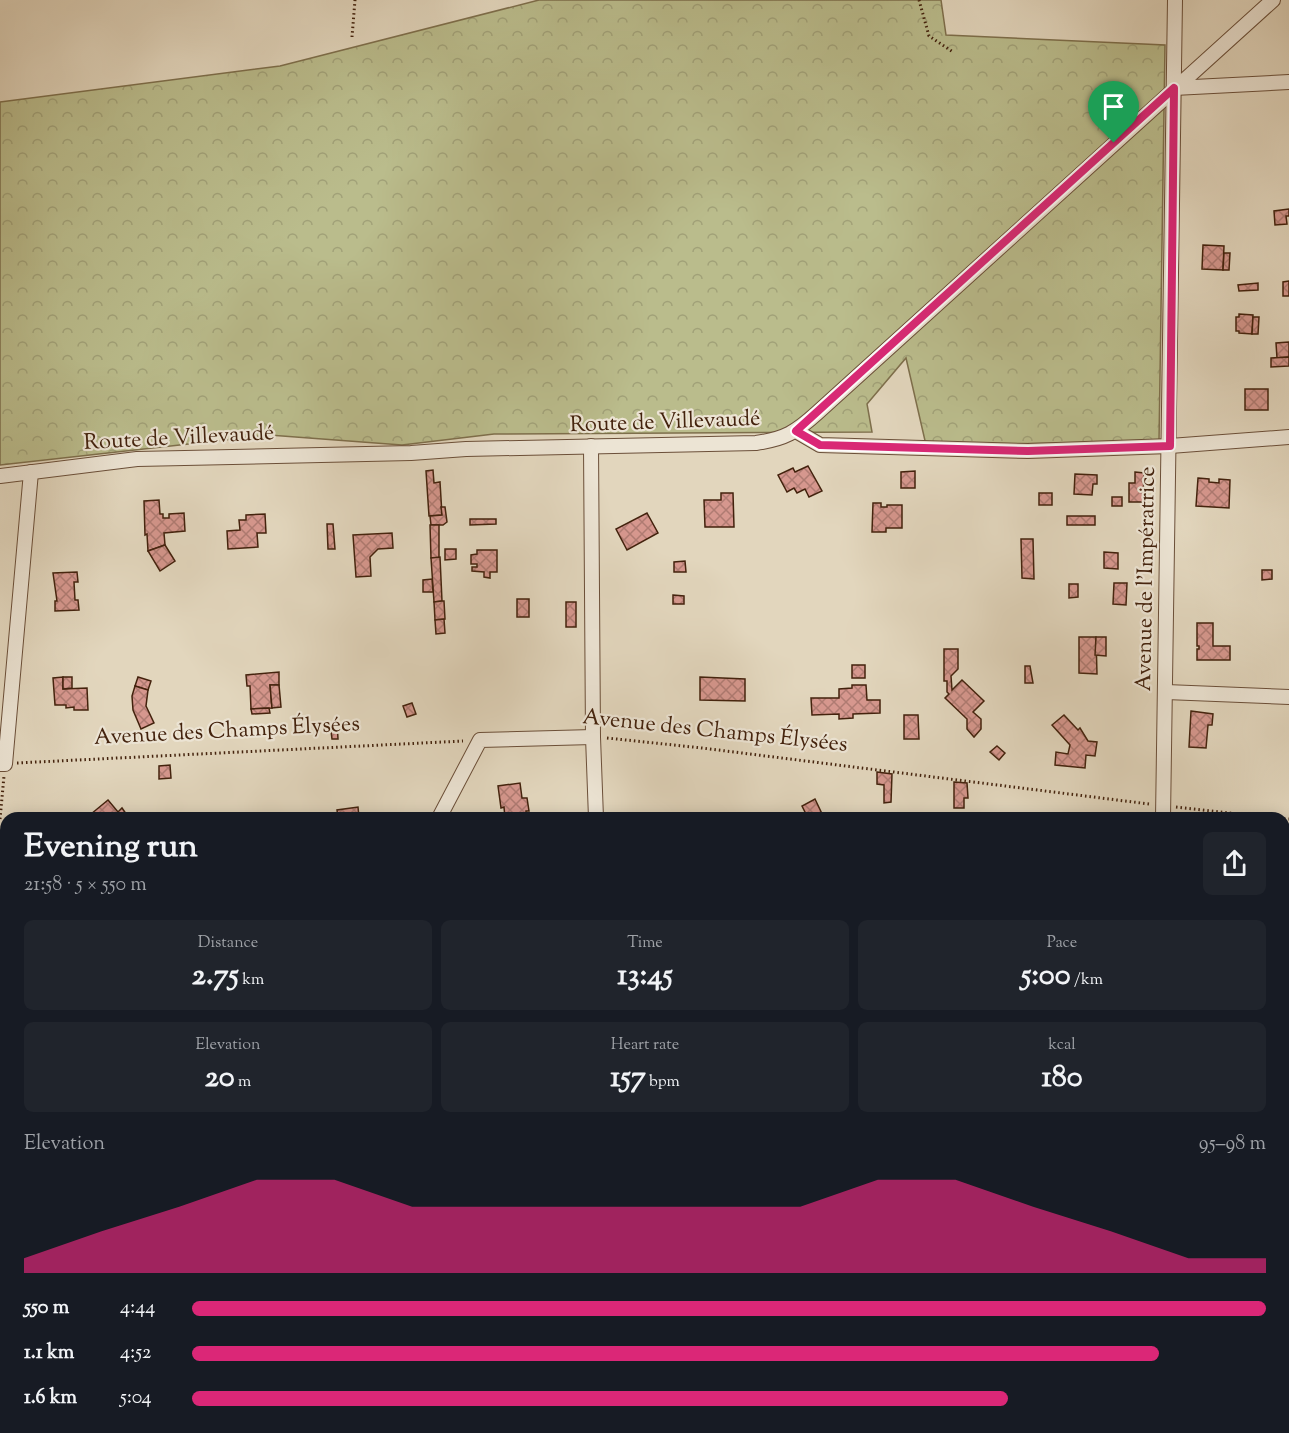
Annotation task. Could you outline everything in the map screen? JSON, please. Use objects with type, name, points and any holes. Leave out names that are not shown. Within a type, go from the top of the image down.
[{"type":"street","name":"Avenue de l'Impératrice","points":[[1163,811],[1175,0]]},
{"type":"street","name":"Route de Villevaudé","points":[[0,476],[137,459],[756,443],[778,440],[796,431],[1273,0]]},
{"type":"street","points":[[1174,88],[1289,82]]},
{"type":"street","points":[[796,431],[820,445],[1028,451],[1170,446],[1289,437]]},
{"type":"street","points":[[591,446],[597,812]]},
{"type":"street","points":[[2,764],[31,472]]},
{"type":"street","points":[[1166,692],[1289,697]]},
{"type":"street","name":"Avenue des Champs Élysées","points":[[480,740],[594,737]]},
{"type":"street","points":[[443,812],[480,740]]},
{"type":"path","points":[[352,37],[356,0]]},
{"type":"path","points":[[918,0],[929,36],[953,52]]},
{"type":"path","name":"Avenue des Champs Élysées","points":[[594,737],[714,750],[1179,812]]},
{"type":"path","name":"Avenue des Champs Élysées","points":[[2,764],[480,740]]},
{"type":"path","points":[[0,812],[2,764]]},
{"type":"green space","points":[[539,0],[941,0],[946,35],[1165,45],[1159,442],[926,445],[906,358],[867,404],[872,432],[494,434],[402,445],[269,435],[0,465],[0,102],[280,66]]},
{"type":"building","points":[[1289,209],[1289,216],[1286,216],[1287,224],[1275,225],[1274,211]]},
{"type":"building","points":[[1203,245],[1224,246],[1223,270],[1202,269]]},
{"type":"building","points":[[1224,253],[1230,253],[1229,270],[1223,270]]},
{"type":"building","points":[[1289,281],[1289,296],[1283,296],[1283,282]]},
{"type":"building","points":[[1258,283],[1258,290],[1239,291],[1238,285]]},
{"type":"building","points":[[1239,314],[1253,315],[1252,334],[1236,331],[1236,317],[1239,317]]},
{"type":"building","points":[[1253,317],[1259,317],[1258,334],[1252,334]]},
{"type":"building","points":[[1289,342],[1289,357],[1277,358],[1276,343]]},
{"type":"building","points":[[1289,357],[1289,366],[1271,367],[1271,358]]},
{"type":"building","points":[[1245,389],[1268,389],[1268,410],[1245,410]]},
{"type":"building","points":[[808,466],[822,491],[809,497],[805,489],[797,493],[794,488],[787,492],[778,475],[793,468],[795,472]]},
{"type":"building","points":[[433,470],[434,483],[440,482],[442,515],[429,516],[426,471]]},
{"type":"building","points":[[915,471],[915,488],[901,488],[901,472]]},
{"type":"building","points":[[1135,472],[1144,473],[1143,502],[1129,502],[1129,483],[1135,483]]},
{"type":"building","points":[[1075,474],[1097,475],[1097,484],[1093,484],[1092,495],[1074,494]]},
{"type":"building","points":[[1198,478],[1219,483],[1219,479],[1230,480],[1229,508],[1196,506]]},
{"type":"building","points":[[721,493],[733,493],[734,527],[705,527],[704,500],[721,500]]},
{"type":"building","points":[[1039,493],[1052,493],[1052,505],[1039,505]]},
{"type":"building","points":[[1112,497],[1122,497],[1122,506],[1112,506]]},
{"type":"building","points":[[159,500],[160,514],[163,514],[163,518],[169,518],[169,514],[184,513],[185,531],[164,533],[165,545],[148,551],[144,501]]},
{"type":"building","points":[[873,503],[881,503],[881,507],[902,505],[902,528],[886,528],[886,532],[872,532]]},
{"type":"building","points":[[441,507],[445,507],[447,522],[443,525],[431,525],[430,516],[442,515]]},
{"type":"building","points":[[647,513],[658,533],[627,550],[616,529]]},
{"type":"building","points":[[265,514],[266,533],[257,533],[258,547],[228,549],[227,531],[240,530],[239,520],[246,520],[246,515]]},
{"type":"building","points":[[1067,516],[1095,516],[1095,525],[1067,525]]},
{"type":"building","points":[[470,519],[496,519],[496,524],[470,525]]},
{"type":"building","points":[[327,524],[333,524],[335,549],[328,549]]},
{"type":"building","points":[[430,525],[439,525],[439,558],[431,558]]},
{"type":"building","points":[[392,533],[393,548],[378,549],[370,557],[371,576],[356,577],[353,535]]},
{"type":"building","points":[[1021,539],[1033,539],[1034,579],[1022,578]]},
{"type":"building","points":[[165,545],[175,561],[160,571],[148,551]]},
{"type":"building","points":[[445,549],[456,549],[456,559],[445,560]]},
{"type":"building","points":[[477,550],[497,550],[497,572],[490,572],[490,578],[484,577],[484,572],[472,571],[472,567],[477,567],[477,564],[471,564],[471,555],[477,554]]},
{"type":"building","points":[[1104,552],[1118,553],[1118,569],[1104,568]]},
{"type":"building","points":[[440,557],[442,601],[434,602],[431,558]]},
{"type":"building","points":[[685,561],[686,572],[674,572],[674,562]]},
{"type":"building","points":[[1262,570],[1272,570],[1272,579],[1262,580]]},
{"type":"building","points":[[77,572],[78,582],[74,582],[75,600],[78,600],[79,610],[55,611],[55,601],[57,601],[53,573]]},
{"type":"building","points":[[432,579],[433,592],[423,592],[423,580]]},
{"type":"building","points":[[1114,583],[1127,583],[1126,605],[1113,604]]},
{"type":"building","points":[[1069,584],[1078,584],[1078,597],[1069,598]]},
{"type":"building","points":[[673,595],[684,596],[684,604],[673,604]]},
{"type":"building","points":[[517,599],[529,599],[529,617],[517,617]]},
{"type":"building","points":[[444,601],[445,619],[435,620],[434,602]]},
{"type":"building","points":[[566,602],[576,602],[576,627],[566,627]]},
{"type":"building","points":[[444,619],[445,633],[436,634],[435,620]]},
{"type":"building","points":[[1197,623],[1213,623],[1213,646],[1230,646],[1230,660],[1197,660],[1199,646],[1197,646]]},
{"type":"building","points":[[1079,637],[1096,637],[1097,674],[1079,673]]},
{"type":"building","points":[[1096,637],[1106,637],[1106,656],[1095,655]]},
{"type":"building","points":[[944,649],[958,649],[958,669],[951,676],[952,690],[962,680],[984,701],[973,712],[981,719],[981,729],[974,737],[967,729],[967,719],[945,698],[949,694],[947,681],[944,681]]},
{"type":"building","points":[[852,665],[865,665],[865,678],[852,678]]},
{"type":"building","points":[[1025,666],[1030,666],[1033,683],[1025,683]]},
{"type":"building","points":[[279,672],[279,685],[270,685],[272,708],[251,709],[250,686],[247,686],[246,675]]},
{"type":"building","points":[[63,677],[63,689],[87,688],[88,710],[74,710],[74,707],[66,708],[66,705],[55,705],[53,678]]},
{"type":"building","points":[[63,677],[72,677],[72,688],[63,689]]},
{"type":"building","points":[[138,677],[151,681],[148,690],[135,686]]},
{"type":"building","points":[[700,677],[745,679],[745,701],[700,700]]},
{"type":"building","points":[[270,685],[279,685],[281,707],[272,708]]},
{"type":"building","points":[[852,685],[866,685],[867,700],[880,700],[880,713],[853,714],[853,718],[839,719],[839,714],[812,715],[811,698],[839,698],[839,689],[852,688]]},
{"type":"building","points":[[135,686],[148,690],[146,706],[154,723],[141,729],[133,710],[132,696]]},
{"type":"building","points":[[412,703],[416,714],[407,717],[403,706]]},
{"type":"building","points":[[269,708],[270,713],[252,714],[251,709]]},
{"type":"building","points":[[1191,711],[1213,714],[1212,725],[1208,725],[1206,748],[1189,747]]},
{"type":"building","points":[[904,715],[918,715],[919,739],[904,739]]},
{"type":"building","points":[[1064,715],[1078,730],[1080,728],[1088,741],[1097,742],[1095,756],[1086,755],[1085,768],[1055,765],[1056,752],[1068,754],[1070,745],[1052,725]]},
{"type":"building","points":[[337,722],[338,739],[332,739],[330,723]]},
{"type":"building","points":[[997,746],[1005,753],[999,760],[990,752]]},
{"type":"building","points":[[170,765],[171,778],[159,779],[159,766]]},
{"type":"building","points":[[877,772],[892,774],[891,802],[884,803],[884,785],[877,784]]},
{"type":"building","points":[[954,782],[967,783],[968,798],[964,798],[964,808],[954,808]]},
{"type":"building","points":[[520,783],[522,798],[527,798],[529,811],[504,812],[504,807],[501,808],[498,786]]},
{"type":"building","points":[[815,799],[821,812],[805,812],[802,806]]},
{"type":"building","points":[[108,800],[118,812],[93,812]]},
{"type":"building","points":[[358,807],[358,812],[337,812],[337,810]]},
{"type":"route","points":[[1174,88],[1170,446],[1028,451],[820,445],[796,431],[817,413],[1114,143],[1174,88]]}]
